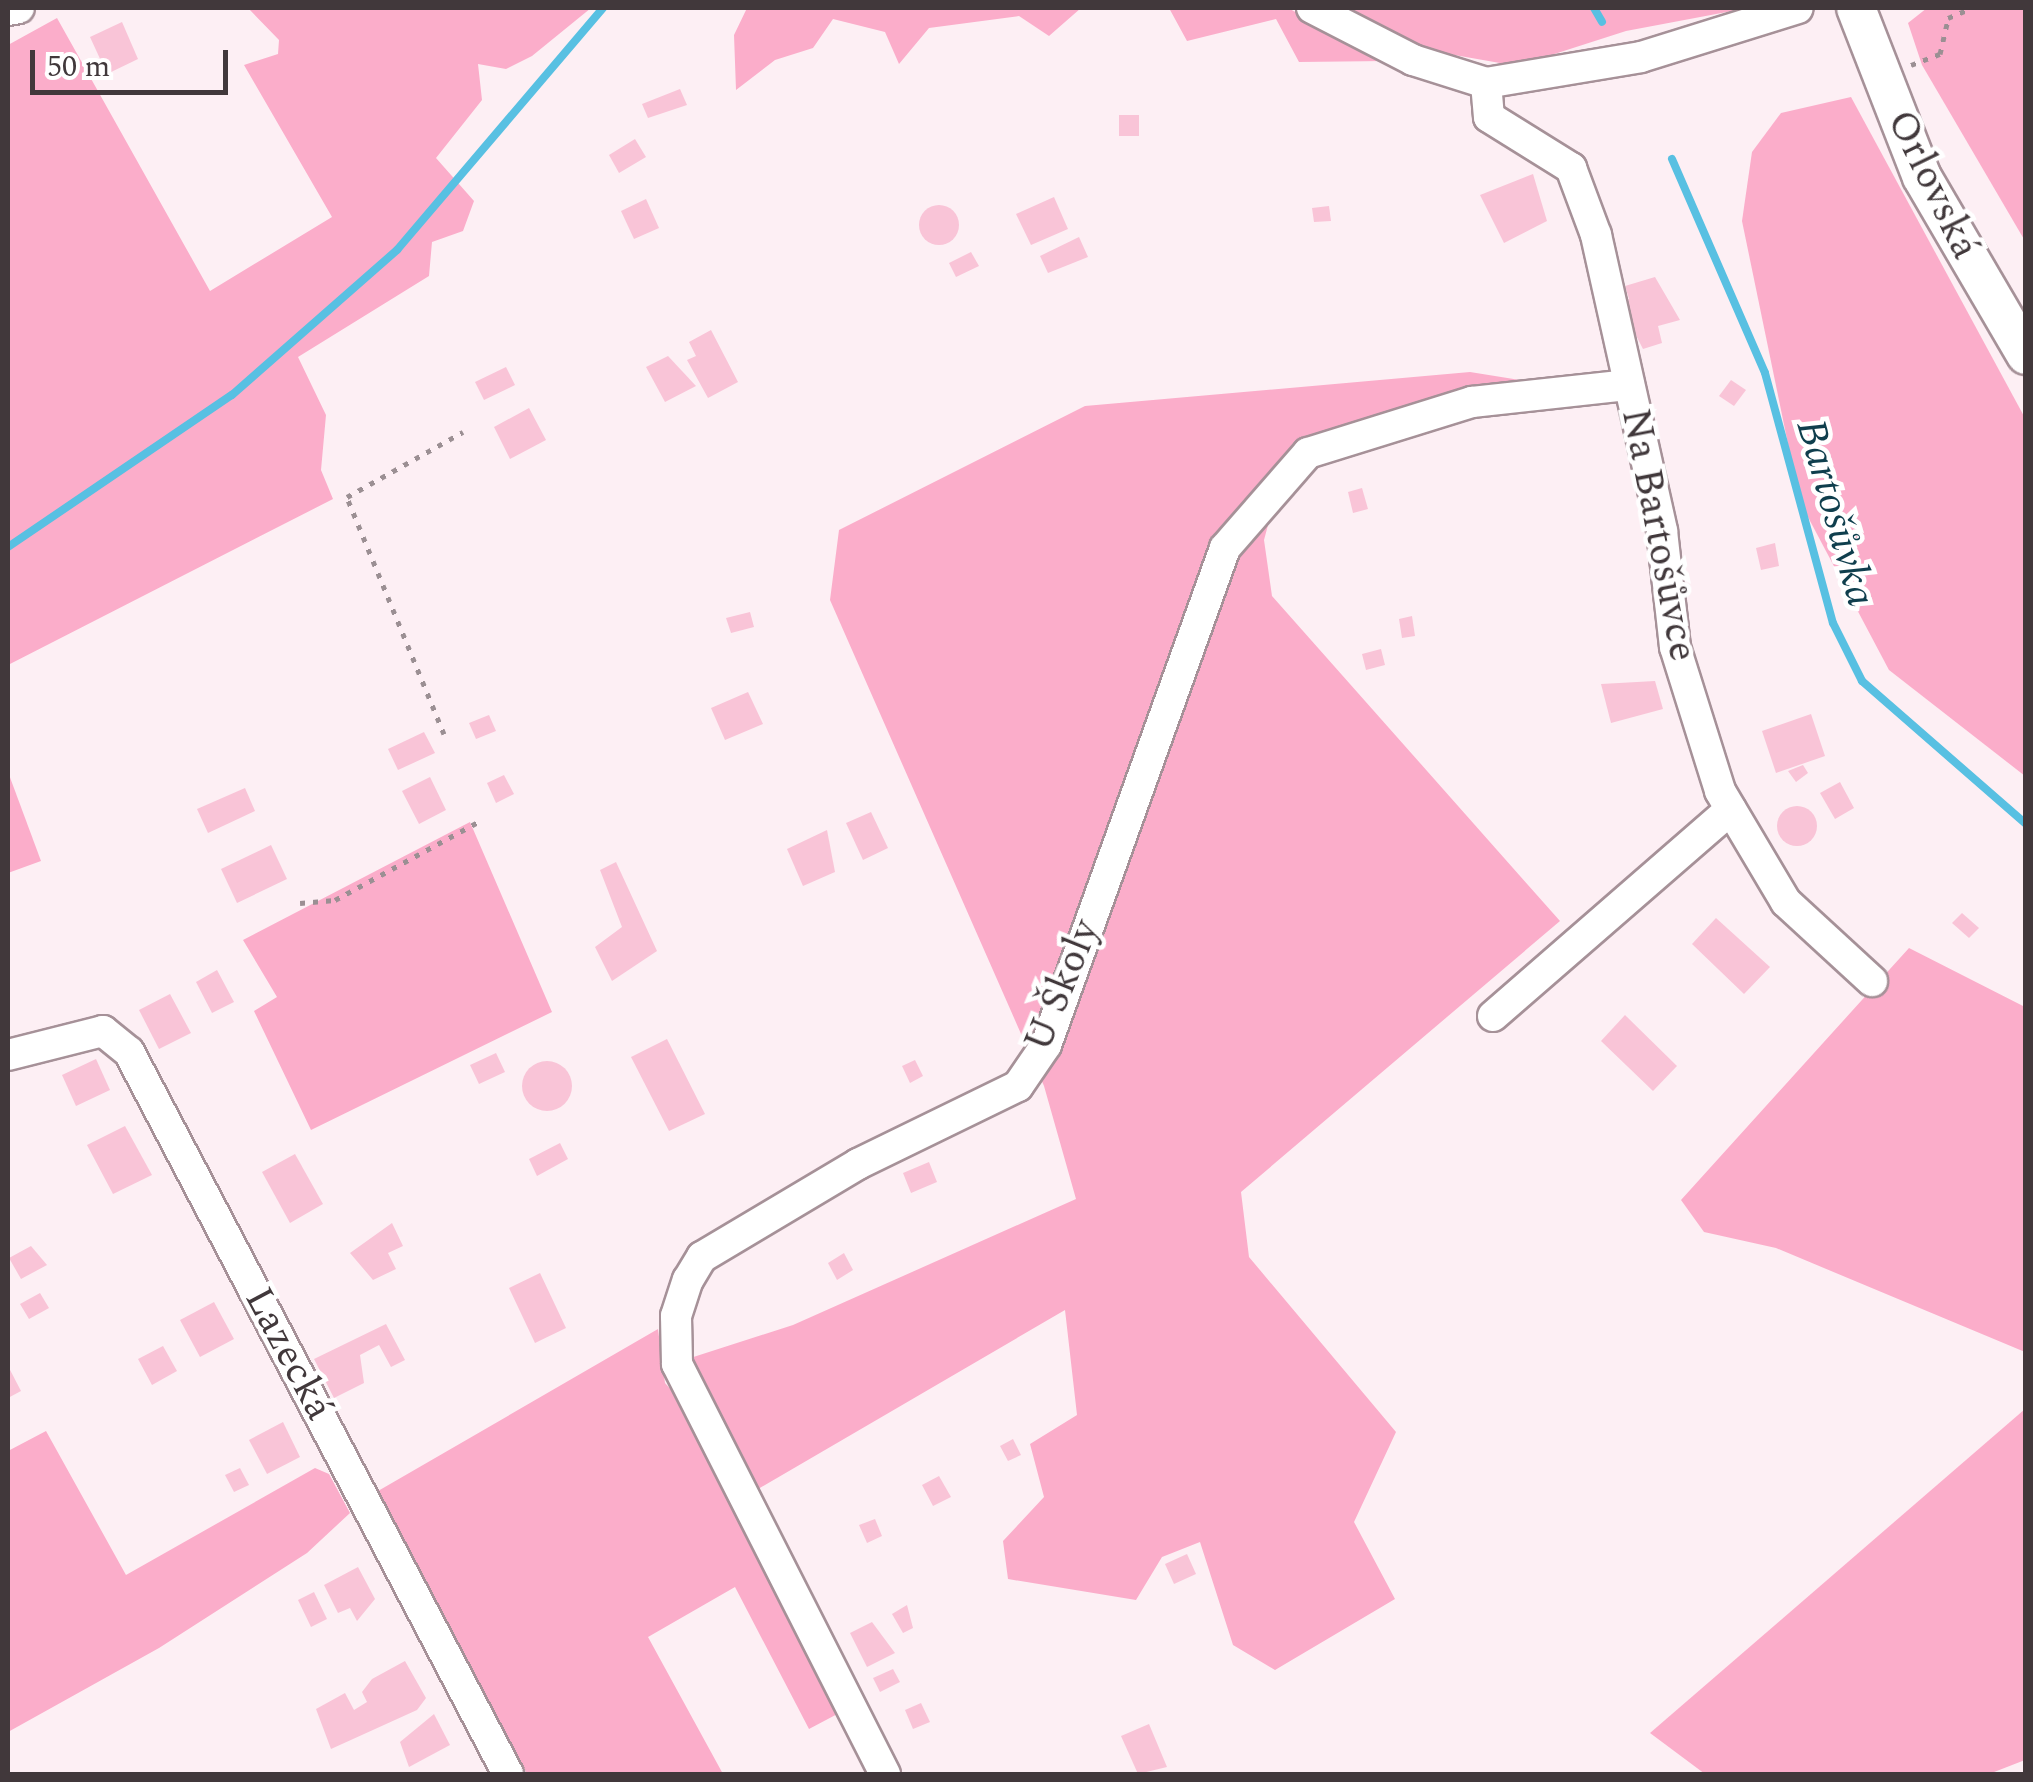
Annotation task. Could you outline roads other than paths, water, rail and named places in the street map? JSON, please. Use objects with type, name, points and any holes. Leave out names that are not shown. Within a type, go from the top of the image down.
[{"type":"street","points":[[8,10],[19,8]]},
{"type":"street","points":[[1312,8],[1413,60],[1486,82],[1641,57],[1798,8]]},
{"type":"street","name":"Orlovská","points":[[1856,8],[1922,177],[2026,355]]},
{"type":"street","name":"Na Bartošůvce","points":[[1486,82],[1488,117],[1572,168],[1629,385],[1662,531],[1675,648],[1731,809],[1786,902],[1872,981]]},
{"type":"street","name":"U Školy","points":[[885,1774],[677,1364],[676,1316],[688,1280],[702,1257],[858,1164],[1018,1086],[1046,1046],[1225,548],[1308,452],[1472,402],[1629,385]]},
{"type":"street","points":[[1492,1016],[1731,809]]},
{"type":"street","name":"Lazecká","points":[[8,1056],[103,1031],[130,1052],[508,1774]]},
{"type":"waterway","points":[[8,547],[232,395],[397,250],[603,8]]},
{"type":"waterway","name":"Bartošůvka","points":[[1594,8],[1602,22]]},
{"type":"waterway","name":"Bartošůvka","points":[[1672,159],[1765,373],[1833,623],[1862,681],[2026,824]]}]
